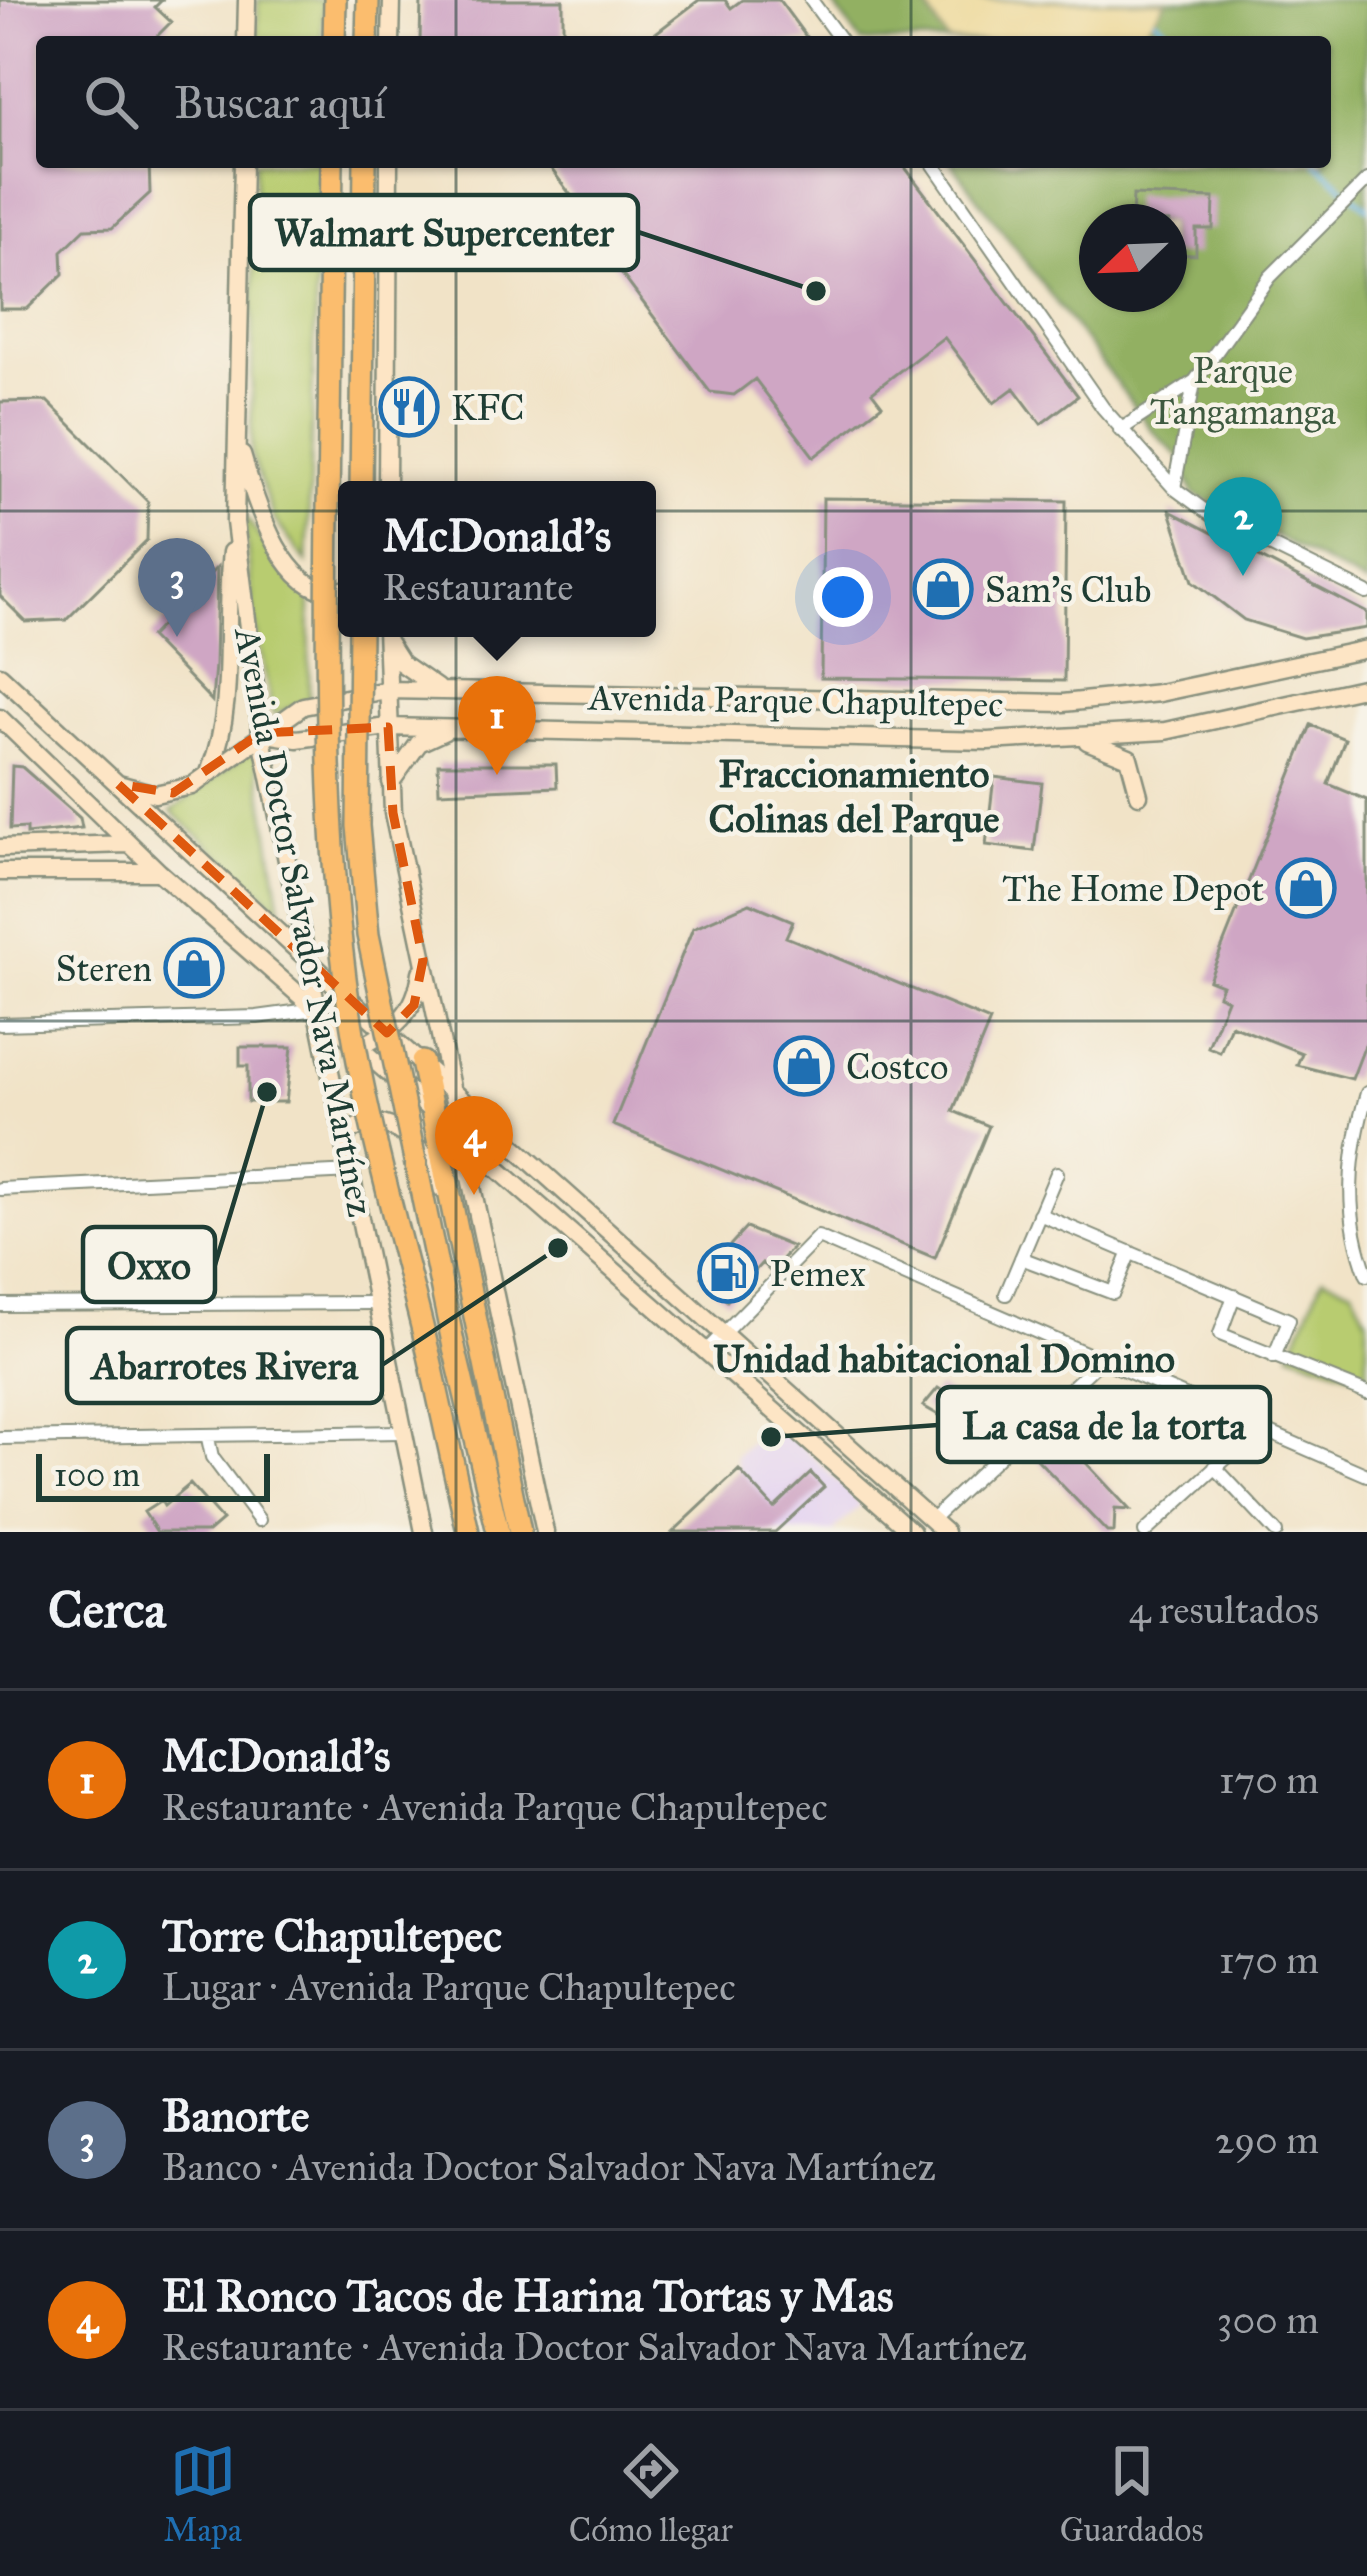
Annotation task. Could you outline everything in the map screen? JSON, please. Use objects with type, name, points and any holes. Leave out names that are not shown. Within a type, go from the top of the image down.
[{"type":"highway","points":[[334,36],[335,0]]},
{"type":"highway","points":[[367,36],[368,0]]},
{"type":"highway","name":"Avenida Doctor Salvador Nava Martínez","points":[[332,168],[332,813],[340,934],[350,1012],[468,1532]]},
{"type":"highway","points":[[361,481],[365,168]]},
{"type":"highway","name":"Avenida Doctor Salvador Nava Martínez","points":[[360,637],[358,826],[368,935],[454,1347],[498,1532]]},
{"type":"highway","points":[[422,1062],[520,1532]]},
{"type":"highway","points":[[446,1439],[455,1532]]},
{"type":"main road","points":[[246,36],[247,0]]},
{"type":"main road","points":[[391,36],[392,0]]},
{"type":"main road","name":"Avenida Doctor Salvador Nava Martínez","points":[[243,168],[235,522],[261,734],[424,1532]]},
{"type":"main road","points":[[386,481],[389,168]]},
{"type":"main road","points":[[237,437],[260,517],[290,567],[324,591],[338,590]]},
{"type":"main road","points":[[208,773],[226,713],[224,616],[235,522]]},
{"type":"main road","points":[[386,637],[391,783],[423,960],[545,1532]]},
{"type":"main road","points":[[387,637],[400,663],[438,689]]},
{"type":"main road","name":"Avenida Parque Chapultepec","points":[[261,734],[303,706],[387,690],[1063,703],[1159,693],[1367,650]]},
{"type":"main road","points":[[3,683],[387,1033],[727,1330],[939,1526]]},
{"type":"main road","name":"Avenida Parque Chapultepec","points":[[261,734],[297,739],[388,727],[1081,738],[1236,719],[1367,687]]},
{"type":"main road","points":[[579,696],[591,717],[615,733]]},
{"type":"main road","points":[[0,718],[159,872],[912,1532]]},
{"type":"main road","points":[[391,783],[419,743],[450,728]]},
{"type":"main road","points":[[118,784],[173,793],[261,734]]},
{"type":"main road","points":[[1081,738],[1129,758],[1139,795]]},
{"type":"main road","points":[[0,848],[128,844]]},
{"type":"main road","points":[[0,872],[159,872]]},
{"type":"main road","points":[[359,1048],[387,1033],[414,1006],[423,960]]},
{"type":"main road","points":[[346,1135],[358,1124],[378,1121],[420,1149],[436,1174],[456,1230]]},
{"type":"main road","points":[[513,1498],[528,1457]]},
{"type":"street","points":[[811,0],[838,36]]},
{"type":"street","points":[[936,168],[1120,430],[1174,488],[1215,518],[1367,593]]},
{"type":"street","points":[[1120,430],[1195,381],[1270,277],[1366,180]]},
{"type":"street","points":[[1174,488],[1195,381]]},
{"type":"street","points":[[0,1024],[257,1017],[317,1009]]},
{"type":"street","points":[[1367,1093],[1350,1174],[1352,1219],[1367,1275]]},
{"type":"street","points":[[0,1190],[352,1172]]},
{"type":"street","points":[[1006,1294],[1057,1173]]},
{"type":"street","points":[[1039,1214],[1289,1320],[1274,1357]]},
{"type":"street","points":[[708,1349],[818,1237],[1367,1475]]},
{"type":"street","points":[[1021,1258],[1113,1293],[1130,1252]]},
{"type":"street","points":[[1234,1296],[1220,1334],[1367,1393]]},
{"type":"street","points":[[0,1305],[375,1303]]},
{"type":"street","points":[[939,1526],[1100,1362]]},
{"type":"street","points":[[1145,1532],[1258,1429]]},
{"type":"street","points":[[0,1438],[402,1432]]},
{"type":"street","points":[[208,1438],[212,1457],[259,1520]]},
{"type":"street","points":[[1215,1468],[1276,1532]]},
{"type":"highlighted area","points":[[388,727],[393,813],[423,960],[414,1005],[387,1033],[118,784],[173,793],[261,733]]},
{"type":"shaded area","points":[[775,1419],[861,1505],[833,1532],[685,1532],[739,1471],[735,1456]]},
{"type":"green space","points":[[258,0],[323,0],[322,36],[257,36]]},
{"type":"green space","points":[[830,0],[922,0],[944,36],[857,36]]},
{"type":"green space","name":"Parque Tangamanga","points":[[1167,0],[1367,0],[1367,585],[1193,493],[1180,458],[1151,429],[955,168],[1331,168],[1331,36],[1141,36]]},
{"type":"green space","points":[[255,168],[320,168],[307,563],[274,519],[251,455]]},
{"type":"green space","points":[[244,514],[279,566],[310,593],[309,700],[273,715],[254,619]]},
{"type":"green space","points":[[255,748],[281,909],[171,811]]},
{"type":"green space","points":[[1323,1277],[1353,1289],[1367,1319],[1367,1378],[1291,1352]]},
{"type":"sand","points":[[922,0],[1167,0],[1141,36],[944,36]]},
{"type":"building","points":[[0,0],[162,0],[155,7],[171,22],[157,36],[36,36],[36,168],[149,168],[150,193],[112,228],[85,229],[62,251],[63,274],[27,309],[0,309]]},
{"type":"building","points":[[421,0],[563,0],[563,36],[420,36]]},
{"type":"building","points":[[699,0],[725,0],[731,8],[742,0],[779,0],[806,36],[652,36]]},
{"type":"building","points":[[550,168],[906,168],[1078,396],[1041,424],[1014,388],[994,403],[944,337],[872,392],[882,405],[814,457],[755,379],[734,395],[710,392],[600,245],[605,241]]},
{"type":"building","points":[[1133,195],[1214,198],[1213,229],[1196,229],[1196,255],[1187,255],[1187,204],[1133,204]]},
{"type":"building","points":[[47,401],[148,502],[147,540],[66,620],[26,622],[0,596],[0,402]]},
{"type":"building","name":"Sam's Club","points":[[823,498],[1066,501],[1064,681],[821,678]]},
{"type":"building","points":[[1170,511],[1367,613],[1367,628],[1302,638],[1244,620],[1193,581]]},
{"type":"building","points":[[217,567],[215,665],[212,701],[150,637]]},
{"type":"building","name":"The Home Depot","points":[[1311,725],[1345,739],[1328,784],[1367,800],[1367,1040],[1352,1079],[1297,1065],[1302,1053],[1231,1025],[1220,1052],[1208,1047],[1227,999],[1218,995],[1222,985],[1209,980]]},
{"type":"building","points":[[438,764],[556,764],[557,787],[439,792]]},
{"type":"building","points":[[12,766],[22,767],[80,818],[82,828],[26,834],[26,828],[10,829]]},
{"type":"building","points":[[994,777],[1042,783],[1034,851],[986,845]]},
{"type":"building","name":"Costco","points":[[750,903],[793,921],[786,937],[990,1021],[953,1111],[989,1126],[935,1258],[613,1125],[693,928]]},
{"type":"building","points":[[240,1047],[292,1047],[286,1102],[248,1102],[248,1066],[240,1066]]},
{"type":"building","points":[[746,1228],[793,1247],[770,1271],[762,1263],[727,1301],[701,1277]]},
{"type":"building","points":[[938,1388],[1010,1432],[994,1447],[923,1406]]},
{"type":"building","points":[[1061,1436],[1130,1510],[1115,1509],[1114,1532],[1107,1532],[1037,1459]]},
{"type":"building","points":[[739,1470],[774,1508],[811,1473],[824,1487],[775,1532],[673,1532]]},
{"type":"building","points":[[190,1484],[222,1520],[208,1532],[157,1532],[144,1512],[161,1501],[164,1506]]},
{"type":"waterway","points":[[1155,19],[1175,36]]},
{"type":"waterway","points":[[1322,168],[1367,207]]},
{"type":"place","name":"Walmart Supercenter","points":[[816,291]]},
{"type":"place","name":"KFC","points":[[409,407]]},
{"type":"place","name":"Torre Chapultepec","points":[[1243,576]]},
{"type":"place","name":"Sam's Club","points":[[943,589]]},
{"type":"place","name":"Banorte","points":[[177,637]]},
{"type":"place","name":"McDonald's","points":[[497,775]]},
{"type":"place","name":"The Home Depot","points":[[1306,888]]},
{"type":"place","name":"Steren","points":[[194,968]]},
{"type":"place","name":"Costco","points":[[804,1066]]},
{"type":"place","name":"Oxxo","points":[[267,1092]]},
{"type":"place","name":"El Ronco Tacos de Harina Tortas y Mas","points":[[474,1195]]},
{"type":"place","name":"Abarrotes Rivera","points":[[558,1248]]},
{"type":"place","name":"Pemex","points":[[728,1273]]},
{"type":"place","name":"La casa de la torta","points":[[771,1437]]},
{"type":"district","name":"Fraccionamiento Colinas del Parque","points":[[854,796]]},
{"type":"district","name":"Unidad habitacional Domino","points":[[944,1358]]}]
